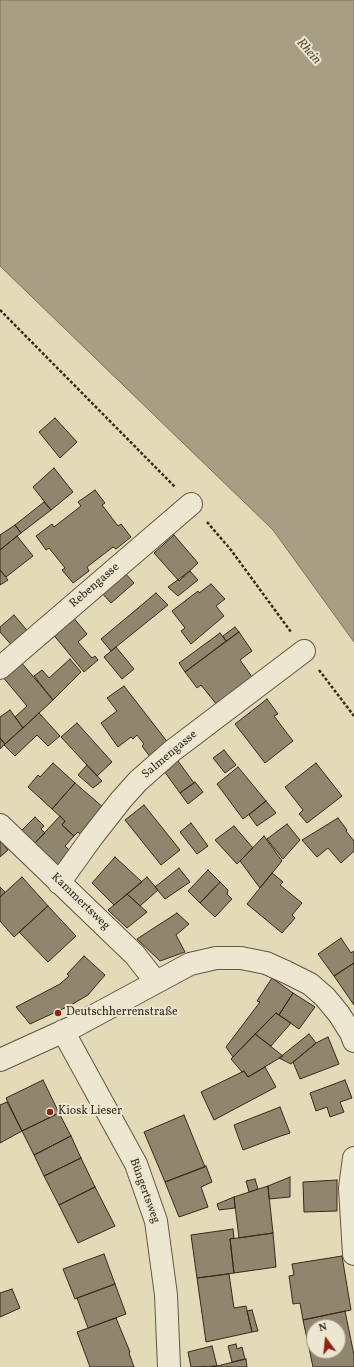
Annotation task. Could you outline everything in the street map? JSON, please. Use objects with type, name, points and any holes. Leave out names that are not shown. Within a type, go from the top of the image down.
[{"type":"street","name":"Rebengasse","points":[[0,668],[191,504]]},
{"type":"street","name":"Salmengasse","points":[[59,883],[111,812],[138,781],[172,751],[304,652]]},
{"type":"street","name":"Kammertsweg","points":[[0,825],[135,955],[156,982]]},
{"type":"street","points":[[0,1060],[63,1031],[190,964],[216,958],[241,958],[266,964],[310,984],[325,997],[339,1014],[351,1033],[354,1041]]},
{"type":"street","name":"Büngertsweg","points":[[63,1031],[136,1164],[156,1221],[166,1295],[169,1354],[168,1367]]},
{"type":"street","points":[[354,1158],[352,1188],[354,1254]]},
{"type":"water","name":"Rhein","points":[[0,0],[354,0],[354,642],[273,530],[0,266]]},
{"type":"building","points":[[55,418],[77,442],[60,458],[39,432]]},
{"type":"building","points":[[54,468],[73,492],[51,510],[33,487]]},
{"type":"building","points":[[95,490],[105,503],[102,505],[118,526],[121,524],[131,537],[116,549],[113,547],[87,567],[89,571],[73,583],[62,570],[65,568],[49,548],[46,550],[36,536],[52,524],[54,527],[81,506],[78,502]]},
{"type":"building","points":[[44,502],[51,510],[21,533],[15,525]]},
{"type":"building","points":[[15,525],[21,533],[0,550],[0,535]]},
{"type":"building","points":[[174,535],[198,563],[179,581],[154,553]]},
{"type":"building","points":[[17,536],[33,556],[6,577],[0,570],[0,550]]},
{"type":"building","points":[[0,570],[8,580],[0,585]]},
{"type":"building","points":[[190,571],[198,580],[178,596],[168,587]]},
{"type":"building","points":[[124,572],[134,583],[111,603],[101,592]]},
{"type":"building","points":[[211,584],[225,599],[216,606],[224,616],[191,644],[181,631],[185,628],[172,611],[198,591],[199,593]]},
{"type":"building","points":[[156,593],[168,605],[111,651],[101,639]]},
{"type":"building","points":[[14,615],[31,635],[15,649],[0,632],[0,627]]},
{"type":"building","points":[[72,616],[87,634],[78,642],[92,658],[95,656],[98,660],[84,672],[52,633]]},
{"type":"building","points":[[235,627],[239,632],[226,641],[223,636]]},
{"type":"building","points":[[239,632],[252,651],[240,660],[252,677],[217,705],[201,685],[197,688],[185,672]]},
{"type":"building","points":[[220,633],[226,641],[185,672],[179,663]]},
{"type":"building","points":[[116,647],[134,669],[122,679],[104,657]]},
{"type":"building","points":[[70,659],[81,672],[53,700],[34,676],[42,670],[49,678]]},
{"type":"building","points":[[20,661],[53,700],[23,728],[15,717],[27,706],[2,676]]},
{"type":"building","points":[[124,686],[169,744],[151,758],[142,746],[144,744],[137,735],[133,739],[131,737],[118,747],[101,723],[117,711],[107,698]]},
{"type":"building","points":[[267,699],[278,714],[274,716],[293,741],[265,763],[235,724]]},
{"type":"building","points":[[10,710],[23,728],[5,744],[0,738],[0,717]]},
{"type":"building","points":[[39,713],[60,736],[48,746],[37,735],[15,756],[4,745]]},
{"type":"building","points":[[77,723],[112,762],[97,776],[61,737]]},
{"type":"building","points":[[0,738],[5,744],[0,749]]},
{"type":"building","points":[[224,750],[236,765],[225,773],[213,758]]},
{"type":"building","points":[[178,761],[194,783],[180,793],[164,771]]},
{"type":"building","points":[[53,763],[75,783],[52,809],[28,787],[38,775],[40,777]]},
{"type":"building","points":[[316,763],[342,796],[307,823],[299,814],[303,810],[285,787]]},
{"type":"building","points":[[87,765],[102,781],[93,788],[78,775]]},
{"type":"building","points":[[238,767],[266,801],[243,819],[217,784]]},
{"type":"building","points":[[195,782],[203,792],[188,804],[180,793]]},
{"type":"building","points":[[75,783],[104,808],[81,835],[78,832],[74,836],[62,825],[65,821],[52,809]]},
{"type":"building","points":[[266,801],[276,813],[257,826],[249,815]]},
{"type":"building","points":[[144,805],[180,850],[161,865],[125,820]]},
{"type":"building","points":[[60,816],[65,821],[62,825],[74,836],[65,846],[72,853],[61,867],[46,856],[34,844]]},
{"type":"building","points":[[35,817],[44,826],[41,829],[45,833],[34,844],[21,831]]},
{"type":"building","points":[[338,818],[354,841],[354,851],[341,863],[328,848],[317,857],[302,840]]},
{"type":"building","points":[[191,823],[208,846],[197,854],[180,832]]},
{"type":"building","points":[[287,824],[300,840],[283,859],[267,839]]},
{"type":"building","points":[[234,826],[253,848],[237,864],[215,840]]},
{"type":"building","points":[[264,836],[282,861],[260,888],[240,861]]},
{"type":"building","points":[[0,841],[8,850],[0,857]]},
{"type":"building","points":[[115,857],[142,882],[114,905],[92,883]]},
{"type":"building","points":[[179,868],[190,882],[165,899],[155,887]]},
{"type":"building","points":[[208,870],[220,882],[200,903],[188,891]]},
{"type":"building","points":[[272,873],[283,882],[280,885],[302,903],[292,915],[295,918],[282,933],[247,904]]},
{"type":"building","points":[[22,877],[48,906],[14,937],[0,921],[0,897]]},
{"type":"building","points":[[147,877],[158,890],[140,906],[127,894]]},
{"type":"building","points":[[220,882],[228,890],[227,894],[232,899],[215,917],[200,903]]},
{"type":"building","points":[[0,887],[5,892],[0,897]]},
{"type":"building","points":[[127,894],[147,912],[127,928],[108,910]]},
{"type":"building","points":[[48,906],[76,936],[48,962],[19,932]]},
{"type":"building","points":[[177,913],[189,924],[176,935],[185,952],[160,961],[137,939]]},
{"type":"building","points":[[341,938],[351,953],[354,951],[354,963],[334,976],[318,954]]},
{"type":"building","points":[[84,956],[105,975],[88,995],[71,1005],[30,1024],[16,1007],[60,984],[69,976],[67,974]]},
{"type":"building","points":[[354,963],[354,1005],[334,976]]},
{"type":"building","points":[[272,978],[293,993],[279,1015],[276,1013],[233,1057],[226,1047],[260,1002],[257,1001]]},
{"type":"building","points":[[293,993],[315,1007],[299,1029],[279,1015]]},
{"type":"building","points":[[276,1013],[291,1023],[271,1046],[255,1034]]},
{"type":"building","points":[[255,1034],[283,1056],[248,1077],[244,1071],[242,1072],[231,1059]]},
{"type":"building","points":[[309,1034],[316,1043],[291,1064],[279,1058]]},
{"type":"building","points":[[328,1037],[339,1064],[300,1079],[293,1062],[316,1043]]},
{"type":"building","points":[[265,1067],[276,1087],[214,1120],[201,1092],[244,1071],[248,1077]]},
{"type":"building","points":[[43,1080],[59,1113],[22,1131],[6,1098]]},
{"type":"building","points":[[345,1080],[352,1098],[340,1102],[344,1112],[330,1117],[327,1107],[316,1111],[310,1093]]},
{"type":"building","points":[[7,1102],[22,1131],[0,1143],[0,1105]]},
{"type":"building","points":[[280,1107],[290,1133],[243,1150],[234,1125]]},
{"type":"building","points":[[59,1113],[71,1136],[34,1155],[22,1131]]},
{"type":"building","points":[[184,1115],[205,1167],[165,1182],[144,1132]]},
{"type":"building","points":[[71,1136],[81,1158],[44,1176],[34,1155]]},
{"type":"building","points":[[81,1158],[95,1187],[59,1205],[44,1176]]},
{"type":"building","points":[[206,1166],[212,1182],[201,1187],[208,1207],[179,1217],[165,1182]]},
{"type":"building","points":[[290,1177],[290,1197],[269,1199],[268,1186]]},
{"type":"building","points":[[255,1179],[258,1189],[249,1192],[246,1181]]},
{"type":"building","points":[[337,1180],[337,1211],[304,1212],[303,1182]]},
{"type":"building","points":[[268,1186],[273,1233],[239,1238],[234,1197]]},
{"type":"building","points":[[95,1187],[115,1226],[78,1243],[59,1205]]},
{"type":"building","points":[[234,1197],[235,1208],[219,1210],[217,1204]]},
{"type":"building","points":[[233,1229],[234,1238],[230,1239],[234,1273],[197,1278],[191,1235]]},
{"type":"building","points":[[273,1233],[276,1267],[234,1273],[230,1239]]},
{"type":"building","points":[[104,1254],[115,1284],[75,1299],[63,1269]]},
{"type":"building","points":[[342,1256],[351,1310],[303,1320],[300,1303],[293,1304],[289,1276],[294,1275],[292,1264]]},
{"type":"building","points":[[229,1274],[234,1308],[246,1306],[252,1332],[206,1342],[197,1278]]},
{"type":"building","points":[[115,1284],[126,1314],[88,1328],[77,1298]]},
{"type":"building","points":[[12,1289],[20,1308],[0,1317],[0,1293]]},
{"type":"building","points":[[252,1310],[258,1331],[252,1332],[247,1311]]},
{"type":"building","points":[[345,1311],[354,1355],[354,1367],[313,1367],[311,1359],[346,1359],[346,1319],[308,1319]]},
{"type":"building","points":[[116,1318],[130,1352],[129,1353],[134,1367],[90,1367],[77,1332]]},
{"type":"building","points":[[306,1319],[306,1334],[303,1320]]},
{"type":"building","points":[[236,1344],[237,1349],[242,1347],[245,1359],[232,1362],[228,1346]]},
{"type":"building","points":[[212,1346],[217,1366],[191,1367],[188,1352]]},
{"type":"building","points":[[246,1359],[247,1367],[211,1367],[217,1366]]},
{"type":"place","name":"Deutschherrenstraße","points":[[58,1013]]},
{"type":"place","name":"Kiosk Lieser","points":[[50,1112]]}]
